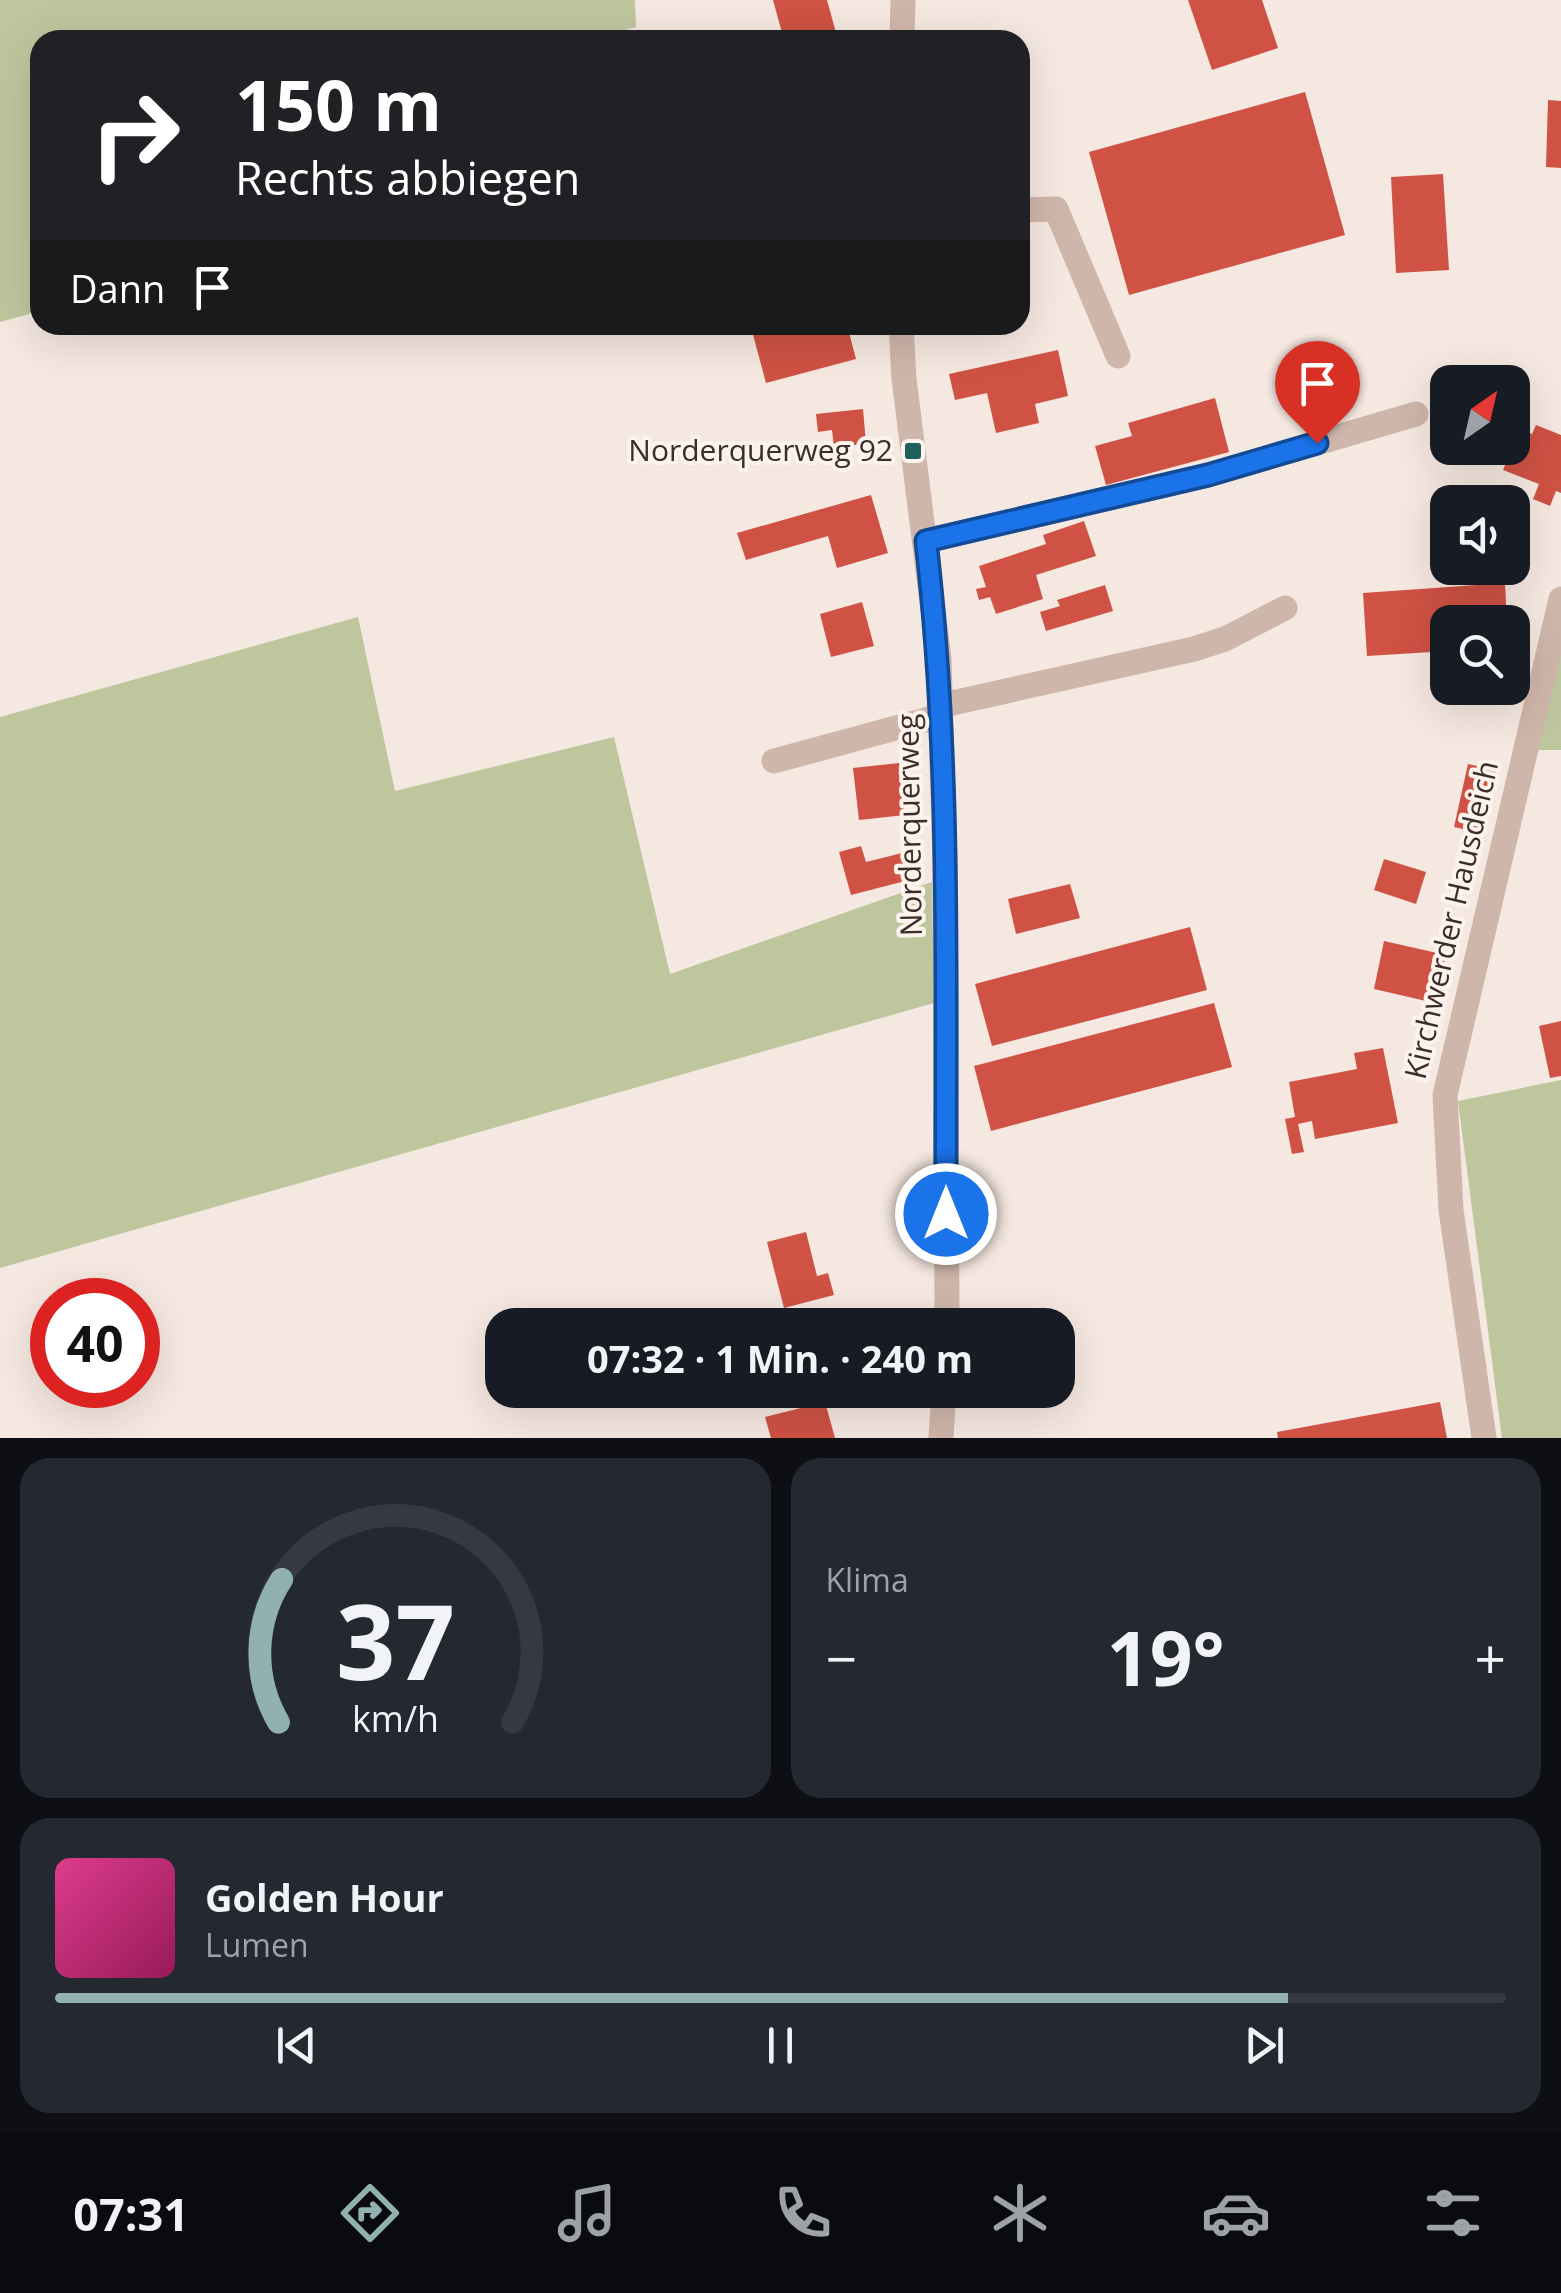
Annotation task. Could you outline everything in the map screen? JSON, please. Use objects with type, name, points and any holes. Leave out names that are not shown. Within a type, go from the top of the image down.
[{"type":"street","points":[[902,30],[903,0]]},
{"type":"street","points":[[1030,210],[1056,209],[1118,356]]},
{"type":"street","name":"Norderquerweg","points":[[902,335],[939,658],[945,864],[947,1308]]},
{"type":"street","points":[[926,541],[1208,475],[1416,414]]},
{"type":"street","name":"Kirchwerder Hausdeich","points":[[1484,1438],[1450,1210],[1445,1095],[1561,599]]},
{"type":"street","points":[[774,761],[940,711],[1225,639],[1285,608]]},
{"type":"street","points":[[941,1438],[943,1408]]},
{"type":"green space","points":[[0,0],[635,0],[636,27],[625,30],[30,30],[30,314],[0,322]]},
{"type":"green space","points":[[358,617],[395,791],[614,737],[670,974],[932,882],[934,1003],[0,1268],[0,717]]},
{"type":"green space","points":[[1561,647],[1561,750],[1536,750]]},
{"type":"green space","points":[[1561,1080],[1561,1438],[1502,1438],[1458,1101]]},
{"type":"building","points":[[773,0],[827,0],[835,30],[781,30]]},
{"type":"building","points":[[1188,0],[1262,0],[1278,48],[1212,70]]},
{"type":"building","points":[[1305,92],[1345,235],[1129,295],[1089,152]]},
{"type":"building","points":[[1548,100],[1561,101],[1561,168],[1546,167]]},
{"type":"building","points":[[1443,174],[1449,270],[1396,273],[1391,177]]},
{"type":"building","points":[[753,335],[850,335],[856,359],[766,383]]},
{"type":"building","points":[[1058,350],[1068,396],[1035,404],[1039,423],[996,433],[987,393],[955,400],[949,374]]},
{"type":"building","points":[[1215,398],[1229,452],[1106,485],[1095,446],[1132,436],[1128,423]]},
{"type":"building","points":[[863,409],[866,444],[834,447],[832,430],[818,432],[816,414]]},
{"type":"building","points":[[1536,425],[1561,435],[1561,493],[1556,491],[1550,506],[1533,499],[1539,484],[1503,470],[1505,465],[1530,465]]},
{"type":"building","points":[[871,495],[888,553],[837,568],[828,536],[746,560],[737,533]]},
{"type":"building","points":[[1084,521],[1096,556],[1036,575],[1043,599],[996,614],[990,597],[979,600],[976,589],[986,587],[979,566],[1046,544],[1043,535]]},
{"type":"building","points":[[1105,585],[1113,611],[1046,631],[1040,612],[1060,606],[1057,600]]},
{"type":"building","points":[[1505,585],[1506,605],[1430,605],[1430,652],[1367,656],[1363,593]]},
{"type":"building","points":[[862,602],[874,646],[831,657],[820,614]]},
{"type":"building","points":[[899,763],[905,815],[859,820],[853,768]]},
{"type":"building","points":[[1468,764],[1496,770],[1482,833],[1454,827]]},
{"type":"building","points":[[861,846],[866,862],[902,853],[909,880],[851,895],[839,852]]},
{"type":"building","points":[[1384,859],[1426,872],[1416,904],[1374,890]]},
{"type":"building","points":[[1070,884],[1080,918],[1016,934],[1008,899]]},
{"type":"building","points":[[1190,927],[1207,990],[992,1046],[975,984]]},
{"type":"building","points":[[1384,941],[1446,955],[1435,1003],[1374,989]]},
{"type":"building","points":[[1214,1003],[1232,1067],[991,1131],[974,1066]]},
{"type":"building","points":[[1561,1021],[1561,1076],[1550,1078],[1539,1026]]},
{"type":"building","points":[[1383,1048],[1398,1123],[1315,1139],[1312,1121],[1298,1124],[1304,1152],[1292,1154],[1285,1119],[1295,1117],[1289,1082],[1357,1069],[1354,1053]]},
{"type":"building","points":[[806,1232],[817,1276],[828,1273],[834,1295],[784,1308],[767,1242]]},
{"type":"building","points":[[1440,1402],[1447,1438],[1278,1438],[1277,1432]]},
{"type":"building","points":[[801,1408],[827,1408],[835,1438],[771,1438],[765,1417]]},
{"type":"place","name":"Norderquerweg 92","points":[[913,451]]},
{"type":"route","points":[[946,1214],[945,864],[939,658],[926,541],[1208,475],[1317,443]]}]
